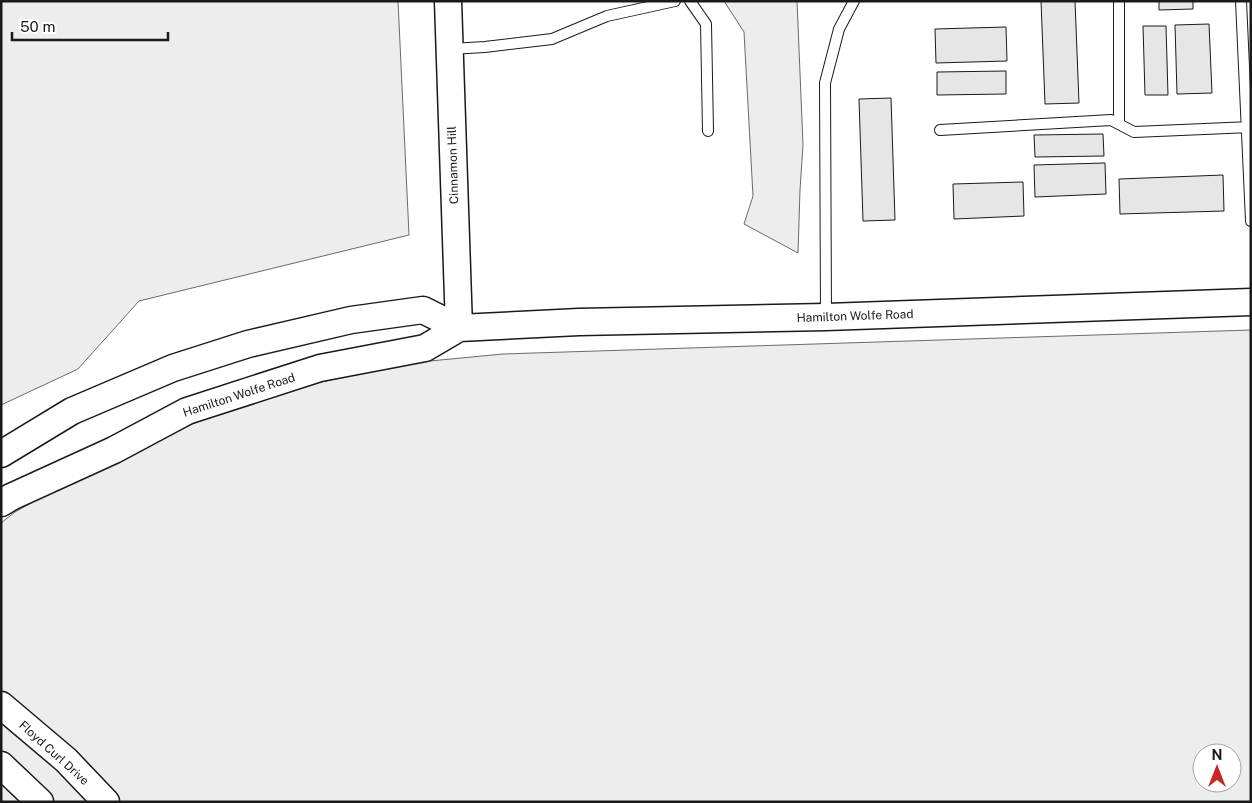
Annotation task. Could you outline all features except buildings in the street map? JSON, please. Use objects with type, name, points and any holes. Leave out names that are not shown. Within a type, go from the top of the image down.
[{"type":"street","name":"Cinnamon Hill","points":[[448,1],[459,328]]},
{"type":"street","name":"Hamilton Wolfe Road","points":[[1,503],[114,450],[187,411],[320,368],[425,348],[459,328],[579,322],[826,317],[1251,302]]},
{"type":"street","name":"Hamilton Wolfe Road","points":[[1,454],[72,411],[174,368],[248,344],[351,320],[422,310],[459,328]]},
{"type":"street","name":"Floyd Curl Drive","points":[[1,705],[66,760],[106,802]]},
{"type":"street","points":[[1,765],[40,802]]},
{"type":"lane","points":[[449,49],[552,39],[607,16],[675,1]]},
{"type":"lane","points":[[690,1],[706,24],[708,131]]},
{"type":"lane","points":[[826,317],[825,83],[839,29],[854,1]]},
{"type":"lane","points":[[1119,1],[1120,124]]},
{"type":"lane","points":[[1241,1],[1249,128],[1251,221]]},
{"type":"lane","points":[[940,130],[1111,120],[1134,132],[1249,128]]},
{"type":"shaded area","points":[[1,1],[398,1],[409,235],[139,301],[78,369],[1,405]]},
{"type":"shaded area","points":[[724,1],[797,1],[803,145],[798,253],[744,224],[753,196],[744,32]]},
{"type":"shaded area","points":[[1251,330],[1251,802],[1,802],[1,523],[15,512],[97,465],[209,417],[303,386],[409,363],[503,354]]}]
